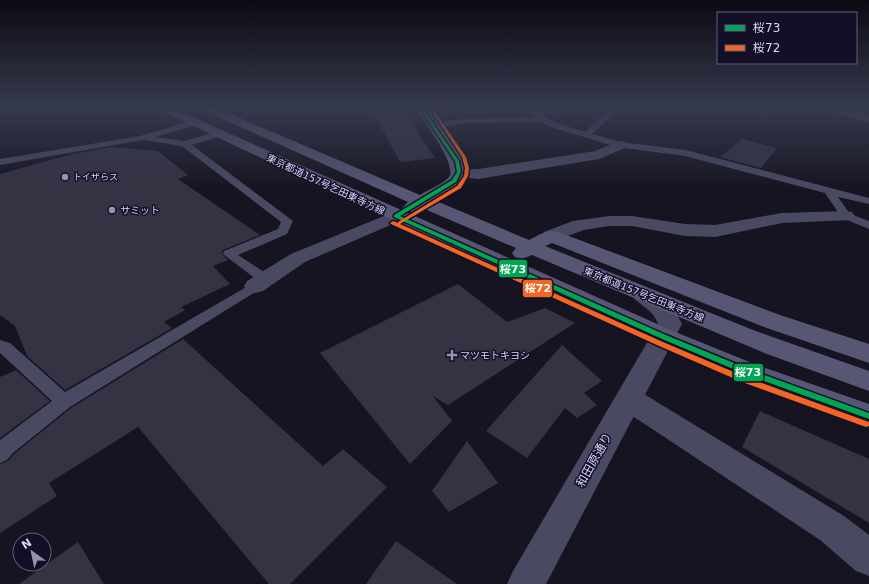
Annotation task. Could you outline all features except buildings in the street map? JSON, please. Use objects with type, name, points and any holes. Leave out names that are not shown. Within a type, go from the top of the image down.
[{"type":"main road","name":"東京都道157号乞田東寺方線","points":[[219,134],[540,282],[664,337],[748,372],[869,416]]},
{"type":"main road","name":"東京都道157号乞田東寺方線","points":[[263,134],[642,294],[763,343],[869,381]]},
{"type":"main road","points":[[396,216],[454,181],[459,173],[460,169],[456,161],[437,134]]},
{"type":"main road","points":[[540,282],[524,269],[519,258],[529,247],[552,236],[772,321],[869,354]]},
{"type":"street","points":[[459,173],[478,174],[599,155],[620,145]]},
{"type":"street","points":[[260,283],[280,268],[304,255],[356,236],[396,216]]},
{"type":"street","points":[[552,236],[580,225],[609,221],[632,221],[685,230],[715,230],[782,218],[846,216]]},
{"type":"street","name":"和田原通り","points":[[526,584],[670,324],[666,312],[656,302],[642,294]]},
{"type":"street","points":[[629,399],[832,528],[869,558]]},
{"type":"lane","points":[[0,162],[141,138],[154,134]]},
{"type":"lane","points":[[141,138],[185,144],[217,134]]},
{"type":"lane","points":[[586,135],[620,145],[686,152],[869,202]]},
{"type":"lane","points":[[0,454],[64,402],[260,283],[229,254],[283,231],[287,221],[185,144]]},
{"type":"lane","points":[[830,192],[846,216],[869,225]]},
{"type":"lane","points":[[0,346],[4,347],[64,402]]},
{"type":"transit line","name":"桜73","points":[[396,216],[454,181],[459,172],[457,161],[439,134]]},
{"type":"transit line","name":"桜72","points":[[400,223],[459,187],[466,176],[467,168],[464,157],[449,134]]},
{"type":"transit line","name":"桜73","points":[[396,216],[664,337],[748,372],[869,416]]},
{"type":"transit line","name":"桜72","points":[[393,223],[661,344],[745,380],[866,424]]},
{"type":"place","name":"トイザらス","points":[[65,177]]},
{"type":"place","name":"サミット","points":[[112,210]]},
{"type":"place","name":"マツモトキヨシ","points":[[452,355]]}]
